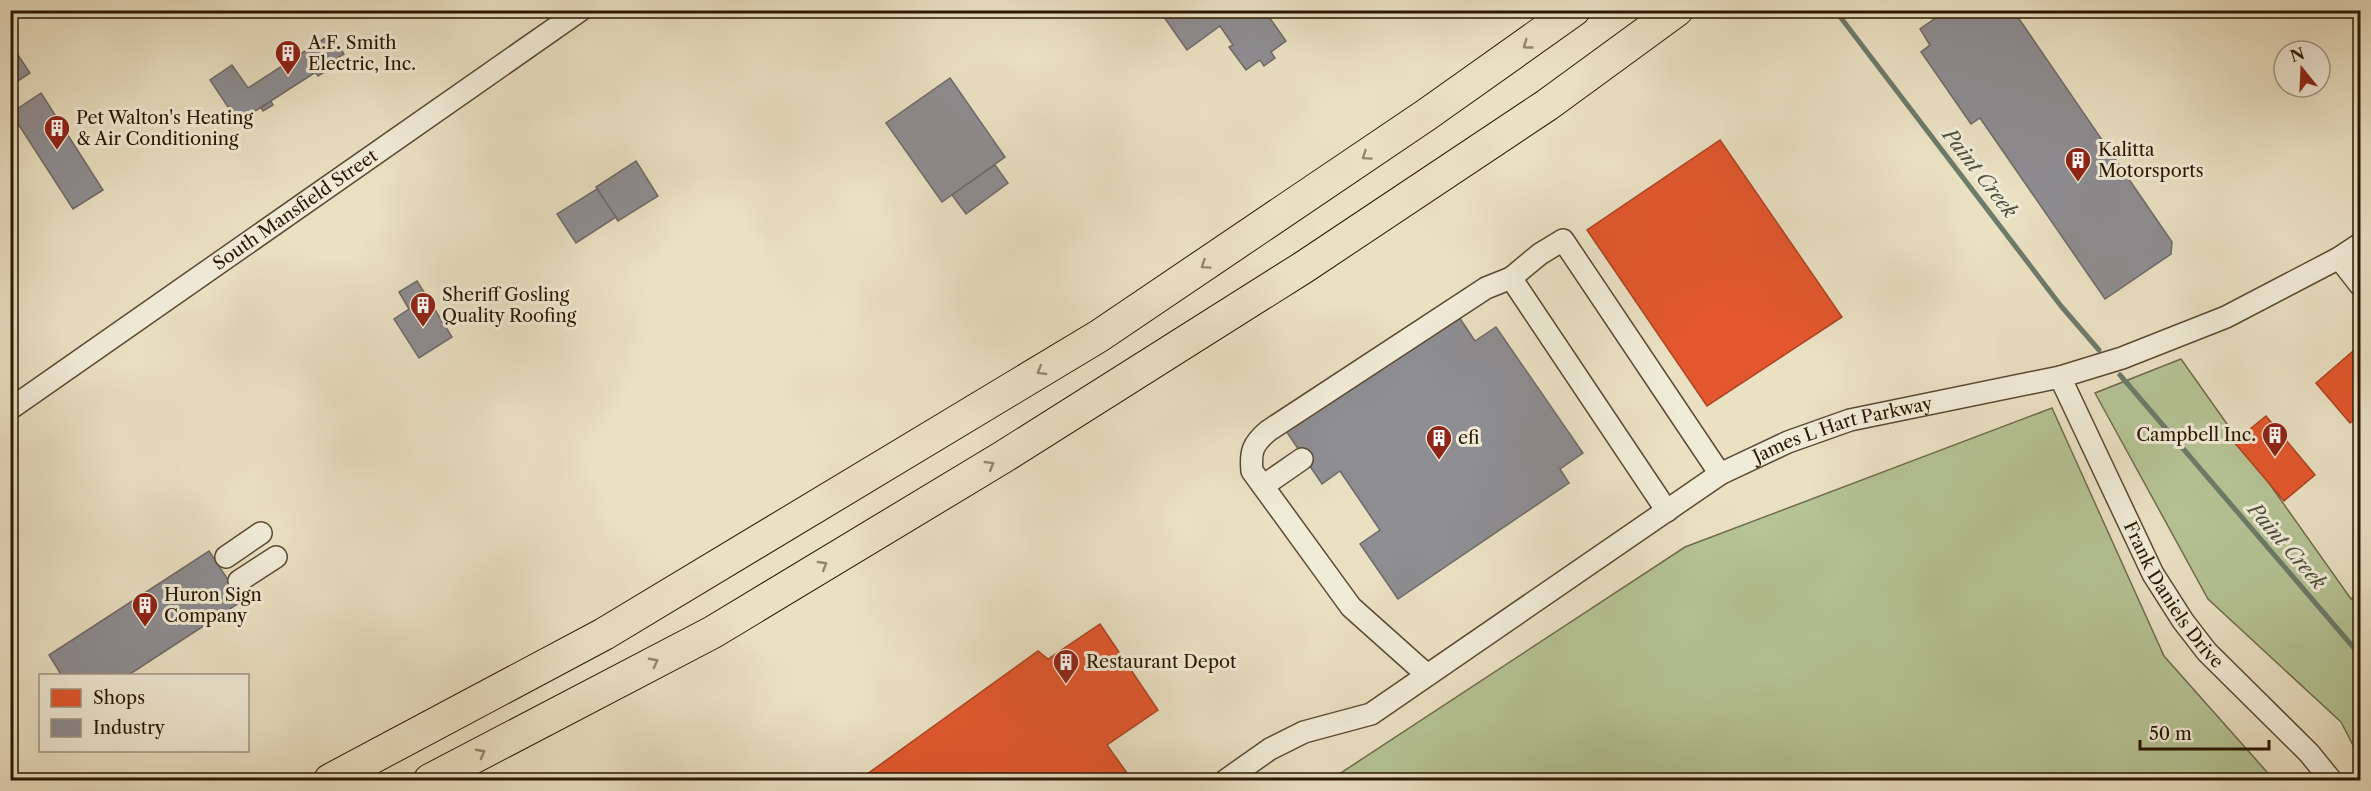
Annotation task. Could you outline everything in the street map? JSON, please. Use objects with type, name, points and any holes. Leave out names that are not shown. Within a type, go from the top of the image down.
[{"type":"highway","points":[[330,780],[604,634],[1100,336],[1426,115],[1574,10]]},
{"type":"highway","points":[[430,780],[713,632],[1003,458],[1304,267],[1547,105],[1677,10]]},
{"type":"street","name":"South Mansfield Street","points":[[10,409],[580,10]]},
{"type":"street","points":[[1426,674],[1351,607],[1252,471],[1251,455],[1254,442],[1268,431],[1486,288],[1511,278],[1540,254],[1563,240],[1720,474]]},
{"type":"street","name":"James L Hart Parkway","points":[[1226,780],[1270,749],[1304,732],[1371,714],[1720,474],[1788,442],[1850,420],[2060,377],[2122,358],[2226,317],[2361,244]]},
{"type":"street","points":[[2338,258],[2361,285]]},
{"type":"street","points":[[1511,278],[1667,510]]},
{"type":"street","name":"Frank Daniels Drive","points":[[2060,377],[2154,574],[2183,621],[2206,652],[2309,753],[2331,780]]},
{"type":"street","points":[[1263,486],[1302,459]]},
{"type":"street","points":[[226,557],[261,534]]},
{"type":"street","points":[[239,581],[276,557]]},
{"type":"green space","points":[[2181,359],[2351,599],[2360,592],[2360,759],[2341,722],[2208,599],[2095,393]]},
{"type":"green space","points":[[2052,408],[2164,656],[2274,780],[2071,780],[2064,778],[2061,780],[1330,780],[1685,547]]},
{"type":"building: Shops","points":[[1720,140],[1842,317],[1707,406],[1587,230]]},
{"type":"building: Shops","points":[[2353,351],[2360,360],[2360,415],[2350,423],[2316,383]]},
{"type":"building: Shops","name":"Campbell Inc.","points":[[2266,416],[2315,475],[2284,501],[2234,442]]},
{"type":"building: Shops","name":"Restaurant Depot","points":[[1100,624],[1158,710],[1107,745],[1132,780],[865,780],[863,777],[1038,651],[1048,659]]},
{"type":"building: Industry","points":[[163,10],[180,10],[168,18]]},
{"type":"building: Industry","points":[[1159,10],[1260,10],[1264,16],[1267,14],[1286,41],[1271,52],[1275,58],[1264,66],[1260,60],[1246,70],[1229,47],[1233,45],[1220,26],[1187,50]]},
{"type":"building: Industry","name":"Kalitta Motorsports","points":[[1947,10],[2013,10],[2172,242],[2171,254],[2105,299],[1980,118],[1971,124],[1921,52],[1930,45],[1920,29]]},
{"type":"building: Industry","name":"A.F. Smith Electric, Inc.","points":[[331,34],[344,54],[238,122],[210,80],[232,65],[248,88]]},
{"type":"building: Industry","points":[[10,43],[30,73],[10,86]]},
{"type":"building: Industry","points":[[324,67],[326,71],[318,76],[315,72]]},
{"type":"building: Industry","points":[[950,78],[1005,157],[942,202],[886,123]]},
{"type":"building: Industry","name":"Pet Walton's Heating & Air Conditioning","points":[[41,93],[103,190],[73,209],[11,113]]},
{"type":"building: Industry","points":[[271,101],[273,105],[263,111],[261,108]]},
{"type":"building: Industry","points":[[636,161],[658,196],[618,221],[596,187]]},
{"type":"building: Industry","points":[[995,165],[1008,183],[966,214],[952,195]]},
{"type":"building: Industry","points":[[597,189],[616,217],[576,243],[557,214]]},
{"type":"building: Industry","name":"Sheriff Gosling Quality Roofing","points":[[417,281],[452,337],[419,358],[394,319],[409,309],[399,292]]},
{"type":"building: Industry","name":"efi","points":[[1457,314],[1475,341],[1496,327],[1583,453],[1560,469],[1569,483],[1398,599],[1360,544],[1380,530],[1340,471],[1322,484],[1286,431]]},
{"type":"building: Industry","name":"Huron Sign Company","points":[[209,551],[242,601],[130,674],[61,674],[49,655]]},
{"type":"waterway","name":"Paint Creek","points":[[1838,14],[2061,306],[2099,350]]},
{"type":"waterway","name":"Paint Creek","points":[[2120,375],[2360,655]]},
{"type":"place","name":"A.F. Smith Electric, Inc.","points":[[288,76]]},
{"type":"place","name":"Pet Walton's Heating & Air Conditioning","points":[[57,151]]},
{"type":"place","name":"Kalitta Motorsports","points":[[2078,183]]},
{"type":"place","name":"Sheriff Gosling Quality Roofing","points":[[423,328]]},
{"type":"place","name":"Campbell Inc.","points":[[2275,458]]},
{"type":"place","name":"efi","points":[[1439,461]]},
{"type":"place","name":"Huron Sign Company","points":[[145,628]]},
{"type":"place","name":"Restaurant Depot","points":[[1066,685]]}]
